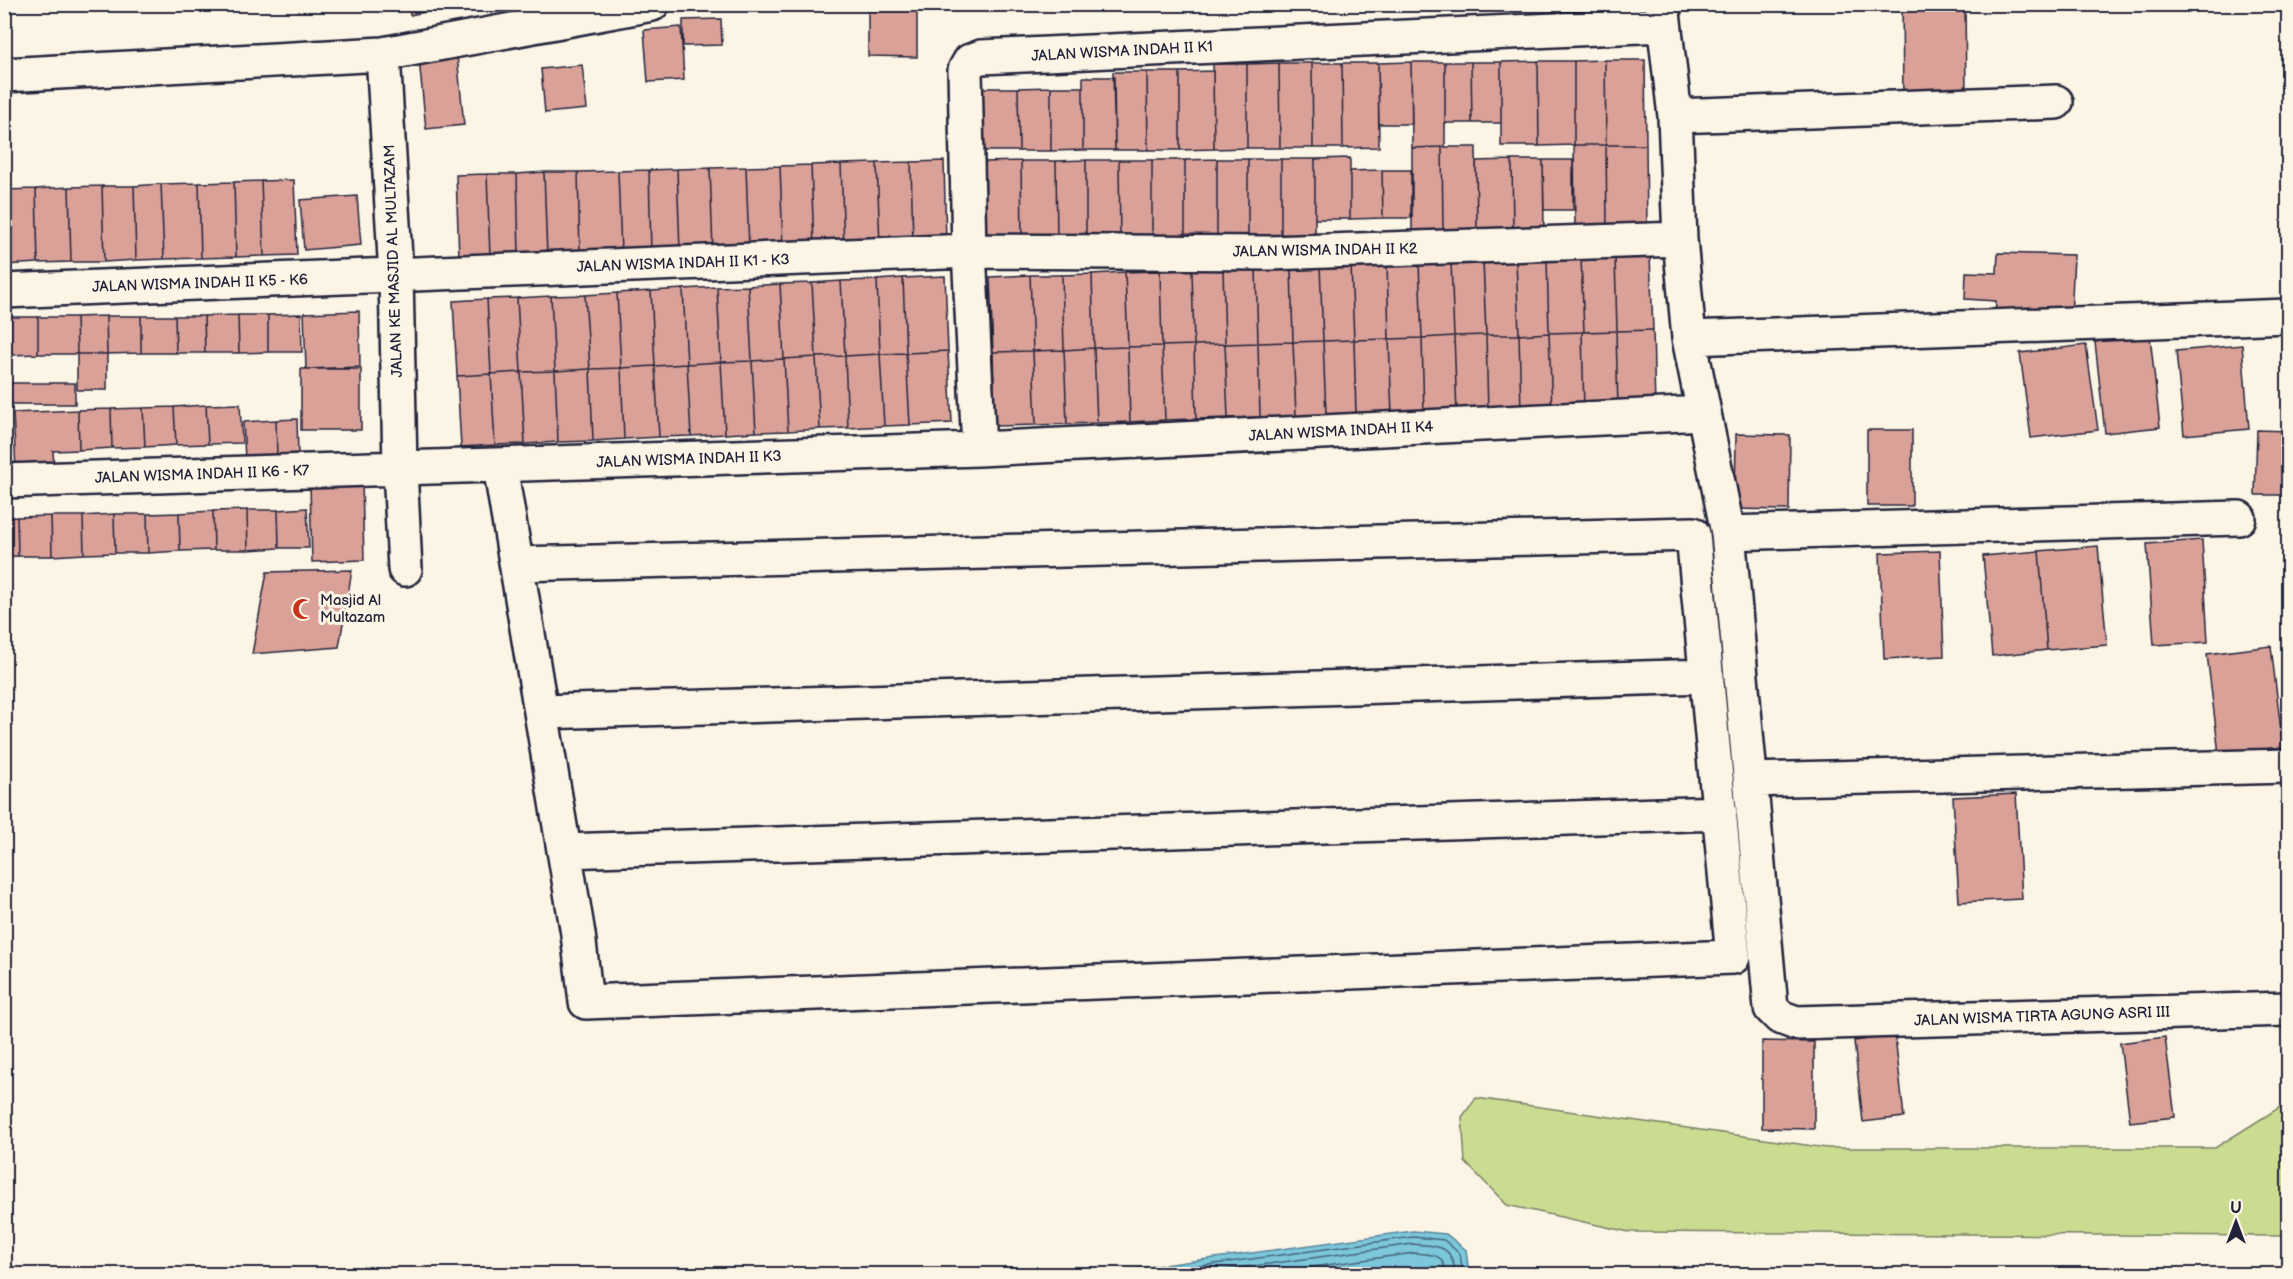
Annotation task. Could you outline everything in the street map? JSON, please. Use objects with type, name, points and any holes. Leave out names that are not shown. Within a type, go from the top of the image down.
[{"type":"street","points":[[4,75],[383,54],[652,4]]},
{"type":"street","points":[[1663,15],[1675,116],[1680,239],[1689,338],[1728,533],[1751,780],[2289,766]]},
{"type":"street","name":"JALAN WISMA INDAH II K1","points":[[979,449],[969,251],[965,70],[970,61],[981,57],[1663,15]]},
{"type":"street","name":"JALAN KE MASJID AL MULTAZAM","points":[[383,54],[396,275],[400,468],[405,569]]},
{"type":"street","points":[[1675,116],[2056,102]]},
{"type":"street","name":"JALAN WISMA INDAH II K2","points":[[969,251],[1269,253],[1680,239]]},
{"type":"street","name":"JALAN WISMA INDAH II K1 - K3","points":[[396,275],[969,251]]},
{"type":"street","name":"JALAN WISMA INDAH II K5 - K6","points":[[4,291],[396,275]]},
{"type":"street","points":[[1689,338],[2289,316]]},
{"type":"street","name":"JALAN WISMA INDAH II K4","points":[[979,449],[1704,413]]},
{"type":"street","name":"JALAN WISMA INDAH II K3","points":[[400,468],[979,449]]},
{"type":"street","points":[[500,466],[578,934],[586,1002],[1733,957],[1693,534],[517,564]]},
{"type":"street","name":"JALAN WISMA INDAH II K6 - K7","points":[[4,481],[400,468]]},
{"type":"street","points":[[1728,533],[2239,518]]},
{"type":"street","points":[[541,712],[1707,676]]},
{"type":"street","name":"JALAN WISMA TIRTA AGUNG ASRI III","points":[[1751,780],[1771,1008],[1780,1017],[1796,1023],[2289,1009]]},
{"type":"street","points":[[564,851],[1720,813]]},
{"type":"green space","points":[[1476,1098],[1827,1148],[2215,1148],[2288,1102],[2288,1236],[1629,1232],[1507,1205],[1465,1162],[1462,1117]]},
{"type":"water","points":[[1413,1231],[1446,1234],[1466,1250],[1469,1274],[1097,1274]]},
{"type":"building","points":[[408,4],[434,4],[435,10],[410,15]]},
{"type":"building","points":[[868,4],[917,4],[917,57],[868,56]]},
{"type":"building","points":[[1902,4],[1965,4],[1966,97],[1903,98]]},
{"type":"building","points":[[721,19],[722,45],[683,46],[683,20]]},
{"type":"building","points":[[681,27],[684,80],[648,82],[644,30]]},
{"type":"building","points":[[457,55],[464,125],[426,129],[419,59]]},
{"type":"building","points":[[1605,60],[1606,145],[1574,145],[1574,61]]},
{"type":"building","points":[[1605,60],[1645,60],[1646,145],[1606,145]]},
{"type":"building","points":[[1538,61],[1574,61],[1574,145],[1539,146]]},
{"type":"building","points":[[1538,61],[1539,146],[1501,146],[1501,62]]},
{"type":"building","points":[[1411,62],[1412,124],[1379,124],[1378,63]]},
{"type":"building","points":[[1411,62],[1445,62],[1445,147],[1412,148]]},
{"type":"building","points":[[1445,62],[1471,62],[1472,123],[1445,123]]},
{"type":"building","points":[[1471,62],[1501,62],[1501,123],[1472,123]]},
{"type":"building","points":[[1279,63],[1312,63],[1313,148],[1280,148]]},
{"type":"building","points":[[1279,63],[1280,148],[1247,148],[1247,64]]},
{"type":"building","points":[[1312,63],[1342,63],[1343,148],[1313,148]]},
{"type":"building","points":[[1342,63],[1378,63],[1379,147],[1343,148]]},
{"type":"building","points":[[1213,64],[1247,64],[1247,148],[1214,149]]},
{"type":"building","points":[[582,65],[587,109],[545,113],[541,69]]},
{"type":"building","points":[[1213,71],[1214,149],[1180,150],[1180,72]]},
{"type":"building","points":[[1113,72],[1147,72],[1148,150],[1115,150]]},
{"type":"building","points":[[1147,72],[1180,72],[1180,150],[1148,150]]},
{"type":"building","points":[[1083,77],[1114,77],[1115,150],[1083,150]]},
{"type":"building","points":[[1051,87],[1051,151],[1019,151],[1018,88]]},
{"type":"building","points":[[1051,87],[1083,87],[1083,150],[1051,151]]},
{"type":"building","points":[[982,88],[1018,88],[1019,151],[983,151]]},
{"type":"building","points":[[1574,145],[1606,145],[1607,229],[1575,229]]},
{"type":"building","points":[[1606,145],[1646,145],[1647,228],[1607,229]]},
{"type":"building","points":[[1442,147],[1476,147],[1477,230],[1443,230]]},
{"type":"building","points":[[1442,147],[1443,230],[1412,230],[1412,148]]},
{"type":"building","points":[[1350,158],[1350,219],[1315,219],[1315,159]]},
{"type":"building","points":[[1217,159],[1217,242],[1185,242],[1185,160]]},
{"type":"building","points":[[1217,159],[1248,159],[1248,241],[1217,242]]},
{"type":"building","points":[[1248,159],[1281,159],[1281,241],[1248,241]]},
{"type":"building","points":[[1281,159],[1315,159],[1315,241],[1281,241]]},
{"type":"building","points":[[1086,160],[1119,160],[1120,242],[1086,243]]},
{"type":"building","points":[[1086,160],[1086,243],[1057,243],[1056,161]]},
{"type":"building","points":[[1119,160],[1152,160],[1152,242],[1120,242]]},
{"type":"building","points":[[1152,160],[1185,160],[1185,242],[1152,242]]},
{"type":"building","points":[[1512,160],[1543,160],[1544,229],[1513,229]]},
{"type":"building","points":[[1512,160],[1513,229],[1477,230],[1476,161]]},
{"type":"building","points":[[1543,160],[1573,160],[1573,210],[1544,210]]},
{"type":"building","points":[[944,161],[946,244],[913,245],[911,162]]},
{"type":"building","points":[[1021,161],[1056,161],[1057,243],[1022,244]]},
{"type":"building","points":[[1021,161],[1022,244],[984,244],[983,162]]},
{"type":"building","points":[[911,162],[913,245],[880,246],[877,163]]},
{"type":"building","points":[[877,163],[880,246],[844,247],[841,164]]},
{"type":"building","points":[[841,164],[844,247],[814,248],[811,165]]},
{"type":"building","points":[[811,165],[814,248],[783,249],[780,166]]},
{"type":"building","points":[[780,166],[783,249],[749,250],[746,167]]},
{"type":"building","points":[[746,167],[749,250],[713,251],[710,168]]},
{"type":"building","points":[[710,168],[713,251],[680,251],[677,169]]},
{"type":"building","points":[[677,169],[680,251],[651,253],[649,170]]},
{"type":"building","points":[[649,170],[651,253],[621,253],[618,171]]},
{"type":"building","points":[[1382,170],[1383,218],[1350,219],[1350,171]]},
{"type":"building","points":[[1382,170],[1411,170],[1411,218],[1383,218]]},
{"type":"building","points":[[618,171],[621,253],[580,254],[578,172]]},
{"type":"building","points":[[544,172],[547,256],[519,256],[517,174]]},
{"type":"building","points":[[544,172],[578,172],[580,254],[547,256]]},
{"type":"building","points":[[487,174],[490,257],[459,258],[456,175]]},
{"type":"building","points":[[487,174],[517,174],[519,256],[490,257]]},
{"type":"building","points":[[294,180],[297,255],[264,256],[261,181]]},
{"type":"building","points":[[261,181],[264,256],[236,257],[234,182]]},
{"type":"building","points":[[234,182],[236,257],[201,258],[199,183]]},
{"type":"building","points":[[199,183],[201,258],[164,259],[161,184]]},
{"type":"building","points":[[161,184],[164,259],[136,260],[134,186]]},
{"type":"building","points":[[102,186],[134,186],[136,260],[104,262]]},
{"type":"building","points":[[102,186],[104,262],[71,262],[69,187]]},
{"type":"building","points":[[69,187],[71,262],[38,263],[36,189]]},
{"type":"building","points":[[36,189],[38,263],[4,265],[4,190]]},
{"type":"building","points":[[357,196],[361,245],[304,250],[300,200]]},
{"type":"building","points":[[1998,253],[2074,255],[2071,320],[1995,318],[1996,301],[1965,299],[1966,272],[1997,273]]},
{"type":"building","points":[[1650,256],[1653,330],[1617,331],[1615,257]]},
{"type":"building","points":[[1615,257],[1617,331],[1584,332],[1581,258]]},
{"type":"building","points":[[1581,258],[1584,332],[1549,333],[1547,259]]},
{"type":"building","points":[[1547,259],[1549,333],[1519,335],[1516,260]]},
{"type":"building","points":[[1483,260],[1486,335],[1454,336],[1451,262]]},
{"type":"building","points":[[1516,260],[1519,335],[1486,335],[1483,262]]},
{"type":"building","points":[[1451,262],[1454,336],[1422,338],[1419,263]]},
{"type":"building","points":[[1387,263],[1419,263],[1422,338],[1389,339]]},
{"type":"building","points":[[1387,263],[1389,339],[1354,340],[1351,265]]},
{"type":"building","points":[[1351,265],[1354,340],[1323,341],[1320,266]]},
{"type":"building","points":[[1320,266],[1323,341],[1293,342],[1291,267]]},
{"type":"building","points":[[1291,267],[1293,342],[1258,343],[1256,268]]},
{"type":"building","points":[[1256,268],[1258,343],[1225,344],[1223,269]]},
{"type":"building","points":[[1223,269],[1225,344],[1194,345],[1192,270]]},
{"type":"building","points":[[1192,270],[1194,345],[1162,346],[1160,271]]},
{"type":"building","points":[[1160,271],[1162,346],[1128,347],[1125,272]]},
{"type":"building","points":[[1125,272],[1128,347],[1094,348],[1092,274]]},
{"type":"building","points":[[1092,274],[1094,348],[1064,350],[1062,275]]},
{"type":"building","points":[[1030,275],[1062,275],[1064,350],[1033,351]]},
{"type":"building","points":[[1030,275],[1033,351],[993,352],[990,277]]},
{"type":"building","points":[[945,276],[948,351],[906,353],[903,278]]},
{"type":"building","points":[[903,278],[906,353],[880,354],[877,280]]},
{"type":"building","points":[[877,280],[880,354],[845,356],[841,281]]},
{"type":"building","points":[[841,281],[845,356],[816,357],[812,283]]},
{"type":"building","points":[[812,283],[816,357],[784,359],[780,284]]},
{"type":"building","points":[[780,284],[784,359],[752,361],[748,286]]},
{"type":"building","points":[[748,286],[752,361],[721,362],[717,287]]},
{"type":"building","points":[[717,287],[721,362],[687,364],[683,289]]},
{"type":"building","points":[[683,289],[687,364],[655,366],[651,291]]},
{"type":"building","points":[[651,291],[655,366],[621,368],[617,293]]},
{"type":"building","points":[[617,293],[621,368],[590,369],[585,295]]},
{"type":"building","points":[[585,295],[590,369],[555,371],[551,296]]},
{"type":"building","points":[[551,296],[555,371],[521,372],[517,298]]},
{"type":"building","points":[[517,298],[521,372],[491,374],[487,299]]},
{"type":"building","points":[[487,299],[491,374],[457,376],[453,301]]},
{"type":"building","points":[[359,311],[360,367],[306,369],[304,313]]},
{"type":"building","points":[[301,314],[302,352],[268,352],[268,315]]},
{"type":"building","points":[[238,315],[268,315],[268,352],[239,353]]},
{"type":"building","points":[[238,315],[239,353],[205,353],[204,316]]},
{"type":"building","points":[[106,316],[141,316],[141,353],[107,354]]},
{"type":"building","points":[[106,316],[107,354],[77,354],[76,317]]},
{"type":"building","points":[[141,316],[175,316],[176,353],[141,353]]},
{"type":"building","points":[[175,316],[204,316],[205,353],[176,353]]},
{"type":"building","points":[[10,317],[38,317],[38,354],[10,355]]},
{"type":"building","points":[[38,317],[76,317],[77,354],[38,354]]},
{"type":"building","points":[[1653,330],[1655,408],[1618,409],[1616,331]]},
{"type":"building","points":[[1616,331],[1618,409],[1584,410],[1582,332]]},
{"type":"building","points":[[1582,332],[1584,410],[1552,411],[1549,333]]},
{"type":"building","points":[[1549,333],[1552,411],[1521,412],[1519,335]]},
{"type":"building","points":[[1486,335],[1519,335],[1521,412],[1488,413]]},
{"type":"building","points":[[1486,335],[1488,413],[1457,414],[1454,336]]},
{"type":"building","points":[[1454,336],[1457,414],[1424,416],[1422,338]]},
{"type":"building","points":[[2150,336],[2160,427],[2105,433],[2095,342]]},
{"type":"building","points":[[1422,338],[1424,416],[1392,416],[1389,339]]},
{"type":"building","points":[[1389,339],[1392,416],[1356,417],[1354,340]]},
{"type":"building","points":[[1354,340],[1356,414],[1326,415],[1323,341]]},
{"type":"building","points":[[1323,341],[1326,415],[1296,416],[1293,342]]},
{"type":"building","points":[[1293,342],[1296,416],[1260,417],[1258,343]]},
{"type":"building","points":[[1258,343],[1260,417],[1228,418],[1225,344]]},
{"type":"building","points":[[1225,344],[1228,418],[1196,419],[1194,345]]},
{"type":"building","points":[[1194,345],[1196,419],[1165,420],[1162,346]]},
{"type":"building","points":[[2086,345],[2098,430],[2031,438],[2020,353]]},
{"type":"building","points":[[2242,345],[2249,429],[2184,435],[2176,351]]},
{"type":"building","points":[[1162,346],[1165,420],[1130,422],[1128,347]]},
{"type":"building","points":[[1128,347],[1130,422],[1097,423],[1094,348]]},
{"type":"building","points":[[1094,348],[1097,423],[1067,424],[1064,350]]},
{"type":"building","points":[[1064,350],[1067,424],[1036,425],[1033,351]]},
{"type":"building","points":[[948,351],[952,423],[910,425],[906,353]]},
{"type":"building","points":[[1033,351],[1036,425],[995,426],[993,352]]},
{"type":"building","points":[[906,353],[910,425],[884,426],[880,354]]},
{"type":"building","points":[[77,354],[107,354],[107,390],[77,390]]},
{"type":"building","points":[[880,354],[884,426],[848,428],[845,356]]},
{"type":"building","points":[[845,356],[848,428],[820,429],[816,357]]},
{"type":"building","points":[[816,357],[820,429],[788,431],[784,359]]},
{"type":"building","points":[[784,359],[788,431],[756,432],[752,361]]},
{"type":"building","points":[[752,361],[756,432],[725,434],[721,362]]},
{"type":"building","points":[[721,362],[725,434],[691,436],[687,364]]},
{"type":"building","points":[[687,364],[691,436],[659,437],[655,366]]},
{"type":"building","points":[[655,366],[659,437],[624,439],[621,368]]},
{"type":"building","points":[[621,368],[624,439],[593,441],[590,369]]},
{"type":"building","points":[[301,369],[361,369],[361,430],[301,430]]},
{"type":"building","points":[[590,369],[593,441],[558,442],[555,371]]},
{"type":"building","points":[[555,371],[558,442],[525,444],[521,372]]},
{"type":"building","points":[[521,372],[525,444],[495,445],[491,374]]},
{"type":"building","points":[[491,374],[495,445],[461,447],[457,376]]},
{"type":"building","points":[[7,383],[75,383],[75,404],[7,404]]},
{"type":"building","points":[[240,404],[242,443],[208,444],[206,405]]},
{"type":"building","points":[[206,405],[208,444],[176,445],[174,407]]},
{"type":"building","points":[[174,407],[176,445],[145,447],[143,408]]},
{"type":"building","points":[[143,408],[145,447],[112,448],[111,409]]},
{"type":"building","points":[[111,409],[112,448],[79,450],[78,410]]},
{"type":"building","points":[[78,410],[79,450],[53,451],[54,468],[16,469],[13,413]]},
{"type":"building","points":[[297,419],[298,456],[277,457],[276,420]]},
{"type":"building","points":[[276,420],[277,457],[245,459],[243,422]]},
{"type":"building","points":[[1867,430],[1912,430],[1912,506],[1867,506]]},
{"type":"building","points":[[2257,430],[2288,431],[2288,495],[2255,495]]},
{"type":"building","points":[[1736,434],[1790,435],[1789,510],[1735,509]]},
{"type":"building","points":[[362,483],[364,560],[312,562],[310,485]]},
{"type":"building","points":[[307,508],[309,548],[279,548],[278,510]]},
{"type":"building","points":[[247,510],[278,510],[279,548],[248,550]]},
{"type":"building","points":[[247,510],[248,550],[214,550],[213,511]]},
{"type":"building","points":[[213,511],[214,550],[180,551],[179,513]]},
{"type":"building","points":[[179,513],[180,551],[148,553],[147,514]]},
{"type":"building","points":[[114,514],[147,514],[148,553],[115,553]]},
{"type":"building","points":[[114,514],[115,553],[84,554],[83,516]]},
{"type":"building","points":[[51,516],[83,516],[84,554],[52,556]]},
{"type":"building","points":[[51,516],[52,556],[18,556],[17,517]]},
{"type":"building","points":[[17,517],[18,556],[4,557],[4,518]]},
{"type":"building","points":[[2202,540],[2208,642],[2154,645],[2147,544]]},
{"type":"building","points":[[2098,546],[2107,645],[2047,650],[2039,551]]},
{"type":"building","points":[[1940,551],[1944,656],[1884,659],[1880,553]]},
{"type":"building","points":[[2039,551],[2047,650],[1992,656],[1983,556]]},
{"type":"building","name":"Masjid Al Multazam","points":[[352,570],[339,647],[252,654],[267,572]]},
{"type":"building","points":[[2271,646],[2283,747],[2219,754],[2207,654]]},
{"type":"building","points":[[2016,794],[2022,899],[1959,902],[1953,797]]},
{"type":"building","points":[[1895,1036],[1904,1117],[1863,1122],[1854,1041]]},
{"type":"building","points":[[2165,1037],[2175,1117],[2130,1122],[2120,1043]]},
{"type":"building","points":[[1762,1041],[1814,1042],[1814,1129],[1762,1128]]},
{"type":"place","name":"Masjid Al Multazam","points":[[303,609]]}]
